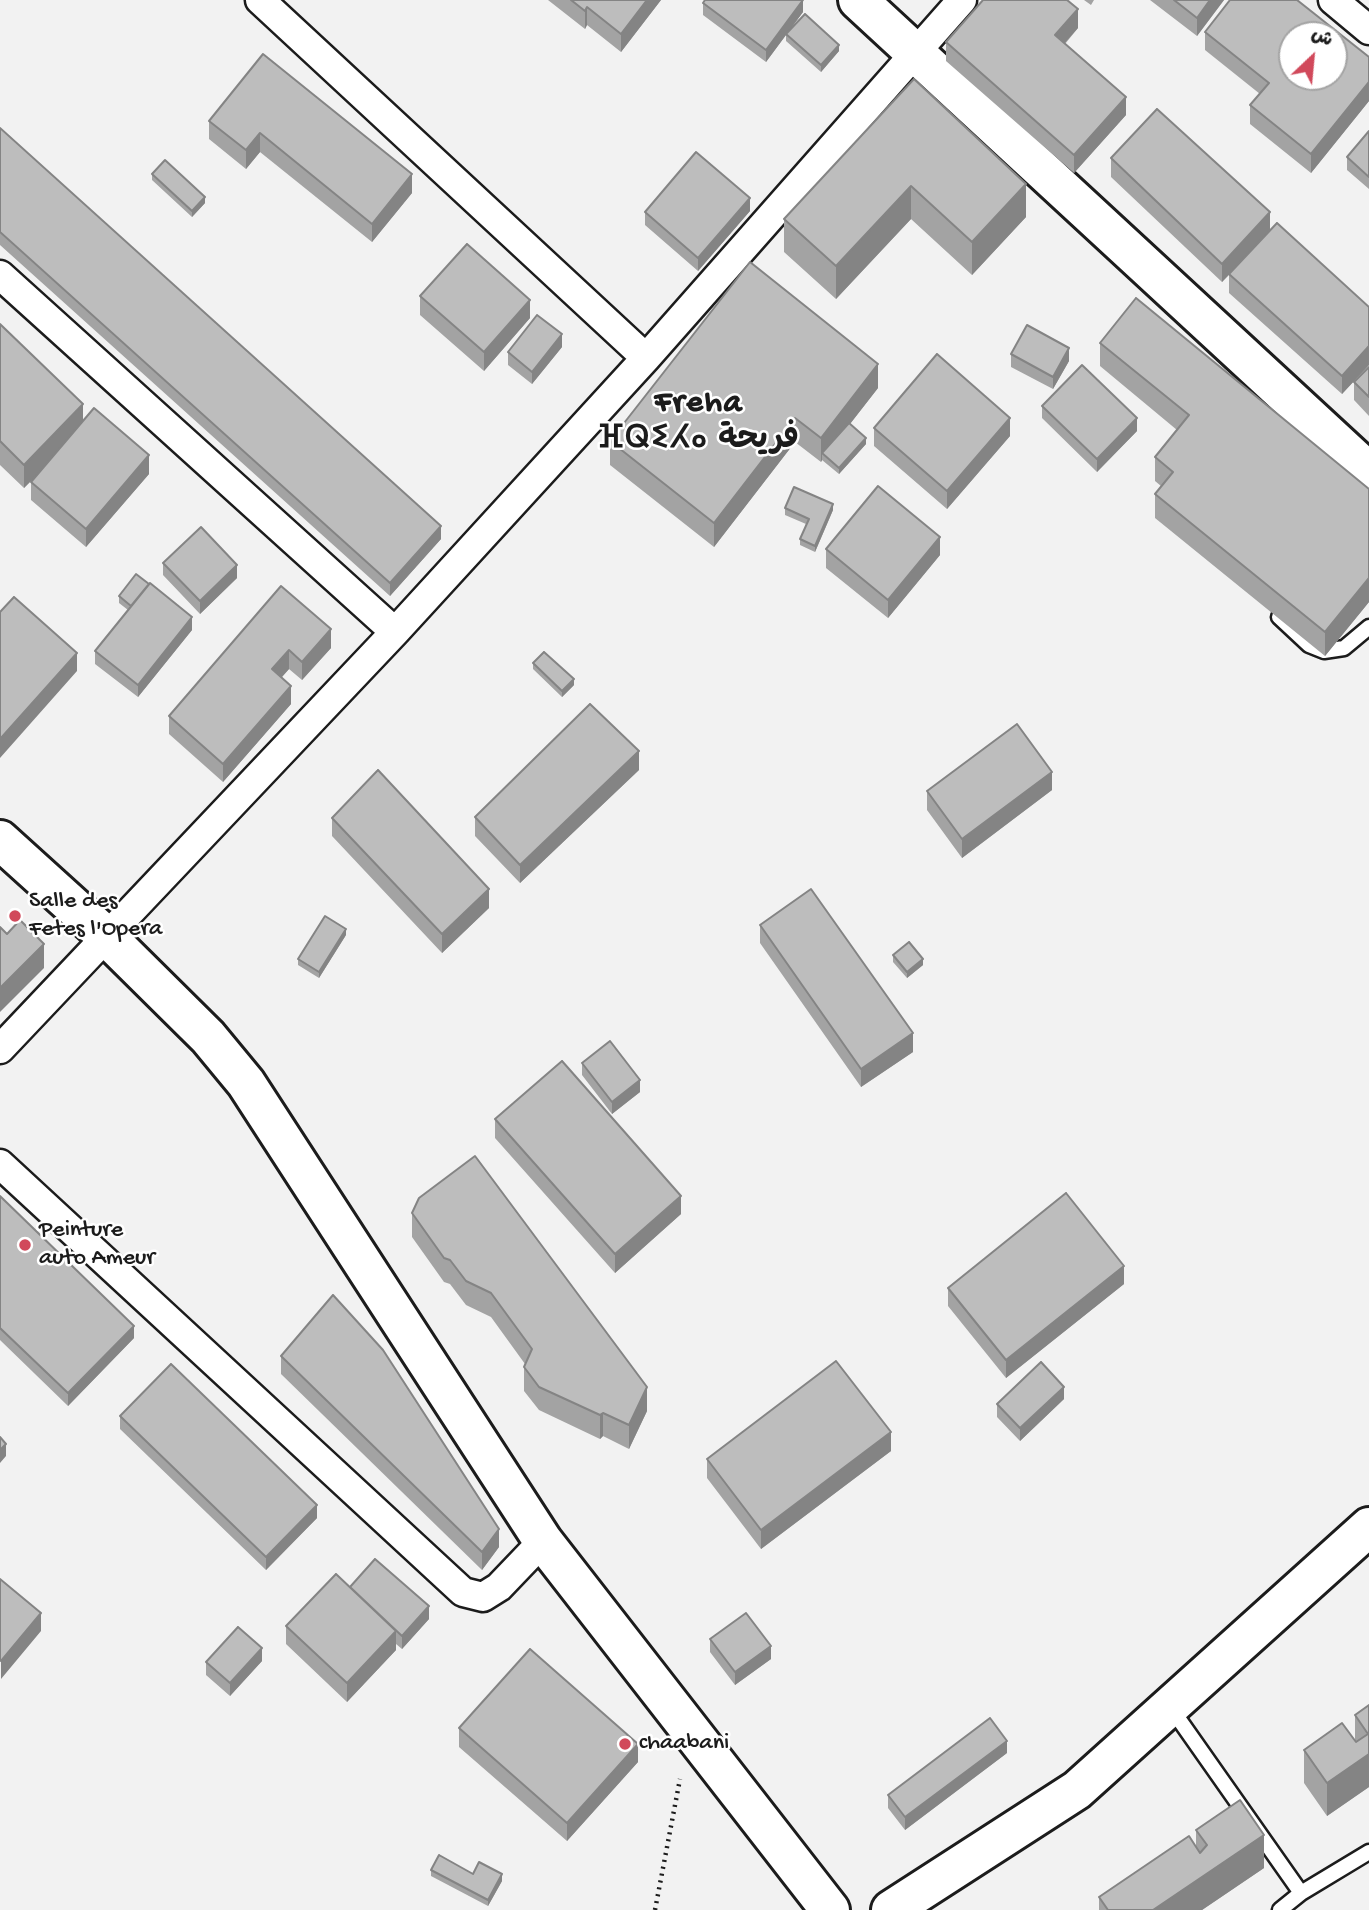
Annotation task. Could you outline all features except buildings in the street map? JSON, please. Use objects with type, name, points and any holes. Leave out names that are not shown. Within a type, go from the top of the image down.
[{"type":"main road","points":[[858,0],[1369,472]]},
{"type":"main road","points":[[0,839],[106,936],[208,1037],[246,1083],[543,1541],[830,1910]]},
{"type":"main road","points":[[891,1910],[1077,1790],[1369,1527]]},
{"type":"street","points":[[260,0],[646,358]]},
{"type":"street","points":[[0,1049],[395,632],[646,358],[962,0]]},
{"type":"street","points":[[1333,0],[1369,30]]},
{"type":"street","points":[[0,275],[395,632]]},
{"type":"street","points":[[0,1164],[463,1592],[483,1597],[499,1587],[543,1541]]},
{"type":"lane","points":[[1270,609],[1309,645],[1324,652],[1345,648],[1369,627]]},
{"type":"lane","points":[[1170,1706],[1301,1893]]},
{"type":"lane","points":[[1280,1910],[1301,1893],[1369,1852]]},
{"type":"path","points":[[654,1910],[689,1726]]},
{"type":"place","name":"Salle des Fetes l'Opera","points":[[15,916]]},
{"type":"place","name":"Peinture auto Ameur","points":[[25,1245]]},
{"type":"place","name":"chaabani","points":[[625,1744]]},
{"type":"district","name":"Freha ⴼⵕⵉⵃⴰ فريحة","points":[[699,424]]}]
